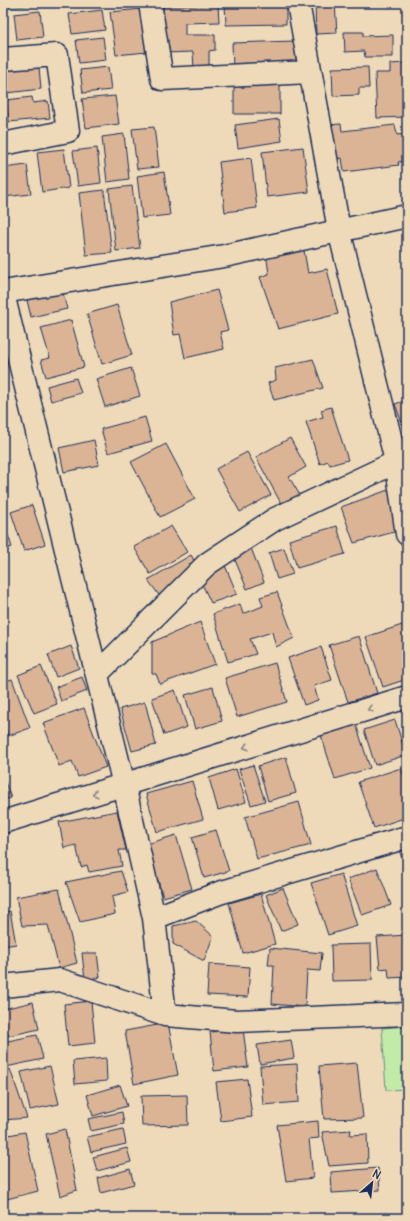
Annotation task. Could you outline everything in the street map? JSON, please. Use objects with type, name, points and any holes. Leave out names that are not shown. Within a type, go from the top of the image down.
[{"type":"street","points":[[150,3],[162,80],[310,72]]},
{"type":"street","points":[[298,3],[339,230],[402,459],[407,534]]},
{"type":"street","points":[[3,59],[56,55],[68,131],[3,144]]},
{"type":"street","points":[[165,1014],[154,918],[124,785],[3,293],[224,256],[407,216]]},
{"type":"street","points":[[97,674],[207,564],[275,519],[402,459]]},
{"type":"street","points":[[3,822],[407,697]]},
{"type":"street","points":[[154,918],[219,893],[407,837]]},
{"type":"street","points":[[3,986],[60,980],[165,1014],[237,1021],[407,1014]]},
{"type":"green space","points":[[3,3],[39,3],[39,5],[3,8]]},
{"type":"green space","points":[[407,1026],[407,1089],[386,1090],[382,1028]]},
{"type":"building","points":[[225,3],[286,3],[286,24],[226,25]]},
{"type":"building","points":[[315,3],[335,3],[337,33],[316,34]]},
{"type":"building","points":[[218,5],[219,22],[185,23],[185,35],[215,35],[215,50],[209,51],[209,69],[194,69],[193,52],[165,53],[163,6]]},
{"type":"building","points":[[142,9],[147,52],[116,55],[110,12]]},
{"type":"building","points":[[102,10],[105,30],[72,34],[69,14]]},
{"type":"building","points":[[40,11],[43,37],[17,40],[14,14]]},
{"type":"building","points":[[5,13],[7,36],[3,36],[3,14]]},
{"type":"building","points":[[344,32],[363,32],[363,36],[393,35],[393,57],[365,57],[364,51],[345,52]]},
{"type":"building","points":[[103,37],[106,60],[79,63],[76,40]]},
{"type":"building","points":[[295,41],[296,66],[233,68],[232,43]]},
{"type":"building","points":[[407,63],[407,117],[377,118],[375,73],[390,73],[390,64]]},
{"type":"building","points":[[39,67],[41,89],[7,93],[5,71]]},
{"type":"building","points":[[108,67],[111,90],[83,93],[80,70]]},
{"type":"building","points":[[368,67],[369,88],[359,88],[359,95],[333,96],[332,68]]},
{"type":"building","points":[[234,83],[280,83],[280,114],[234,114]]},
{"type":"building","points":[[115,96],[119,124],[86,128],[82,99]]},
{"type":"building","points":[[32,97],[33,103],[48,101],[50,118],[9,122],[6,100]]},
{"type":"building","points":[[279,119],[282,141],[238,148],[235,125]]},
{"type":"building","points":[[341,124],[342,131],[395,125],[397,135],[405,134],[407,161],[398,162],[399,165],[344,172],[342,158],[332,159],[328,125]]},
{"type":"building","points":[[154,127],[159,167],[137,169],[132,129]]},
{"type":"building","points":[[124,134],[129,179],[107,182],[102,137]]},
{"type":"building","points":[[303,147],[309,192],[267,197],[262,152]]},
{"type":"building","points":[[97,148],[101,183],[78,186],[73,151]]},
{"type":"building","points":[[64,149],[69,188],[42,192],[37,152]]},
{"type":"building","points":[[251,158],[257,208],[225,212],[219,162]]},
{"type":"building","points":[[27,165],[31,194],[3,197],[3,168]]},
{"type":"building","points":[[164,172],[170,215],[142,218],[137,176]]},
{"type":"building","points":[[132,186],[140,248],[116,251],[109,189]]},
{"type":"building","points":[[104,190],[112,253],[86,255],[79,193]]},
{"type":"building","points":[[303,245],[308,273],[327,269],[338,314],[278,329],[260,277],[269,274],[266,253]]},
{"type":"building","points":[[62,289],[67,309],[31,317],[26,296]]},
{"type":"building","points":[[217,290],[228,330],[220,332],[224,349],[185,358],[180,334],[174,335],[169,302]]},
{"type":"building","points":[[117,305],[132,355],[102,364],[87,314]]},
{"type":"building","points":[[71,320],[84,367],[46,377],[41,360],[50,358],[41,328]]},
{"type":"building","points":[[313,359],[323,388],[274,400],[268,383],[276,380],[275,368]]},
{"type":"building","points":[[131,368],[140,396],[105,407],[96,379]]},
{"type":"building","points":[[76,378],[81,393],[51,401],[47,386]]},
{"type":"building","points":[[407,400],[407,437],[395,404]]},
{"type":"building","points":[[331,407],[348,460],[330,465],[328,461],[320,464],[306,422],[323,417],[321,410]]},
{"type":"building","points":[[145,417],[152,441],[108,453],[101,429]]},
{"type":"building","points":[[290,438],[306,467],[289,477],[301,497],[283,507],[256,457]]},
{"type":"building","points":[[94,440],[99,465],[64,472],[59,448]]},
{"type":"building","points":[[166,444],[195,499],[160,517],[131,462]]},
{"type":"building","points":[[247,452],[271,495],[240,512],[216,469]]},
{"type":"building","points":[[388,490],[398,521],[394,532],[354,543],[341,507]]},
{"type":"building","points":[[32,505],[45,544],[24,551],[11,512]]},
{"type":"building","points":[[3,520],[12,547],[3,550]]},
{"type":"building","points":[[171,526],[187,552],[150,574],[134,547]]},
{"type":"building","points":[[337,526],[345,554],[297,568],[289,540]]},
{"type":"building","points":[[251,548],[264,582],[247,589],[233,555]]},
{"type":"building","points":[[284,548],[293,574],[277,579],[269,553]]},
{"type":"building","points":[[191,555],[195,562],[164,602],[148,580]]},
{"type":"building","points":[[224,563],[237,594],[211,603],[202,584]]},
{"type":"building","points":[[277,592],[294,638],[276,647],[272,632],[250,639],[256,654],[228,662],[213,614],[240,604],[243,614],[263,606],[260,597]]},
{"type":"building","points":[[200,622],[215,664],[160,684],[156,674],[152,674],[152,642]]},
{"type":"building","points":[[402,625],[407,641],[407,679],[383,687],[366,637]]},
{"type":"building","points":[[359,636],[377,693],[348,702],[329,645]]},
{"type":"building","points":[[71,646],[79,668],[56,677],[48,655]]},
{"type":"building","points":[[321,647],[332,680],[314,686],[318,700],[304,705],[288,658]]},
{"type":"building","points":[[275,663],[287,702],[237,717],[225,678]]},
{"type":"building","points":[[41,666],[57,704],[34,713],[18,675]]},
{"type":"building","points":[[82,677],[87,691],[61,701],[56,687]]},
{"type":"building","points":[[12,679],[30,728],[8,736],[3,722],[3,682]]},
{"type":"building","points":[[213,687],[222,721],[195,729],[185,695]]},
{"type":"building","points":[[175,690],[187,727],[164,735],[152,698]]},
{"type":"building","points":[[145,702],[156,745],[132,751],[120,709]]},
{"type":"building","points":[[84,708],[106,767],[78,777],[72,761],[59,766],[43,723]]},
{"type":"building","points":[[395,720],[406,755],[375,765],[364,730]]},
{"type":"building","points":[[355,721],[370,768],[335,779],[320,732]]},
{"type":"building","points":[[286,757],[296,793],[268,801],[258,766]]},
{"type":"building","points":[[253,765],[265,801],[251,805],[239,769]]},
{"type":"building","points":[[401,768],[407,785],[407,817],[374,828],[358,782]]},
{"type":"building","points":[[236,769],[246,802],[218,810],[209,778]]},
{"type":"building","points":[[3,777],[11,798],[3,800]]},
{"type":"building","points":[[192,781],[203,819],[157,832],[146,794]]},
{"type":"building","points":[[299,802],[311,845],[257,859],[245,817]]},
{"type":"building","points":[[117,811],[126,850],[119,850],[122,866],[89,872],[87,865],[81,867],[76,845],[64,848],[59,822]]},
{"type":"building","points":[[216,830],[229,871],[204,878],[192,837]]},
{"type":"building","points":[[176,835],[192,889],[163,897],[147,844]]},
{"type":"building","points":[[407,840],[407,873],[397,844]]},
{"type":"building","points":[[377,868],[391,905],[362,915],[348,879]]},
{"type":"building","points":[[121,871],[128,892],[112,896],[115,914],[80,922],[66,882]]},
{"type":"building","points":[[341,874],[357,926],[328,935],[311,883]]},
{"type":"building","points":[[283,888],[298,924],[281,931],[266,895]]},
{"type":"building","points":[[59,889],[77,963],[59,968],[48,925],[22,926],[16,897]]},
{"type":"building","points":[[261,894],[275,944],[243,953],[229,903]]},
{"type":"building","points":[[10,911],[16,944],[3,946],[3,912]]},
{"type":"building","points":[[196,921],[213,936],[204,961],[173,944],[173,926]]},
{"type":"building","points":[[407,935],[407,977],[389,978],[388,968],[380,969],[377,937]]},
{"type":"building","points":[[371,944],[372,980],[332,981],[331,945]]},
{"type":"building","points":[[270,948],[322,953],[320,971],[307,970],[305,1007],[272,1004],[274,965],[268,965]]},
{"type":"building","points":[[82,953],[97,953],[100,977],[85,980]]},
{"type":"building","points":[[209,964],[250,967],[248,997],[207,995]]},
{"type":"building","points":[[91,1001],[95,1043],[68,1046],[64,1004]]},
{"type":"building","points":[[33,1002],[39,1029],[8,1036],[3,1009]]},
{"type":"building","points":[[168,1023],[178,1075],[134,1084],[125,1031]]},
{"type":"building","points":[[243,1029],[248,1067],[214,1071],[210,1032]]},
{"type":"building","points":[[37,1035],[43,1059],[6,1067],[3,1042]]},
{"type":"building","points":[[291,1040],[294,1058],[260,1064],[257,1045]]},
{"type":"building","points":[[106,1058],[107,1081],[75,1084],[73,1061]]},
{"type":"building","points":[[357,1063],[363,1118],[324,1119],[319,1066]]},
{"type":"building","points":[[297,1064],[299,1102],[263,1105],[260,1066]]},
{"type":"building","points":[[50,1066],[59,1104],[30,1110],[21,1072]]},
{"type":"building","points":[[10,1069],[27,1118],[3,1120],[3,1072]]},
{"type":"building","points":[[247,1079],[252,1117],[221,1121],[216,1082]]},
{"type":"building","points":[[120,1085],[127,1106],[93,1116],[87,1095]]},
{"type":"building","points":[[187,1095],[188,1125],[142,1126],[141,1096]]},
{"type":"building","points":[[122,1112],[124,1124],[91,1131],[88,1119]]},
{"type":"building","points":[[318,1121],[319,1138],[309,1139],[313,1178],[286,1181],[277,1125]]},
{"type":"building","points":[[65,1129],[77,1190],[60,1196],[46,1134]]},
{"type":"building","points":[[123,1129],[126,1144],[91,1152],[87,1137]]},
{"type":"building","points":[[351,1130],[350,1135],[367,1134],[368,1163],[329,1166],[322,1132]]},
{"type":"building","points":[[25,1132],[38,1191],[3,1200],[3,1136]]},
{"type":"building","points":[[127,1148],[131,1162],[97,1171],[93,1157]]},
{"type":"building","points":[[378,1168],[380,1190],[332,1193],[331,1172]]},
{"type":"building","points":[[130,1169],[134,1184],[101,1193],[98,1178]]}]
